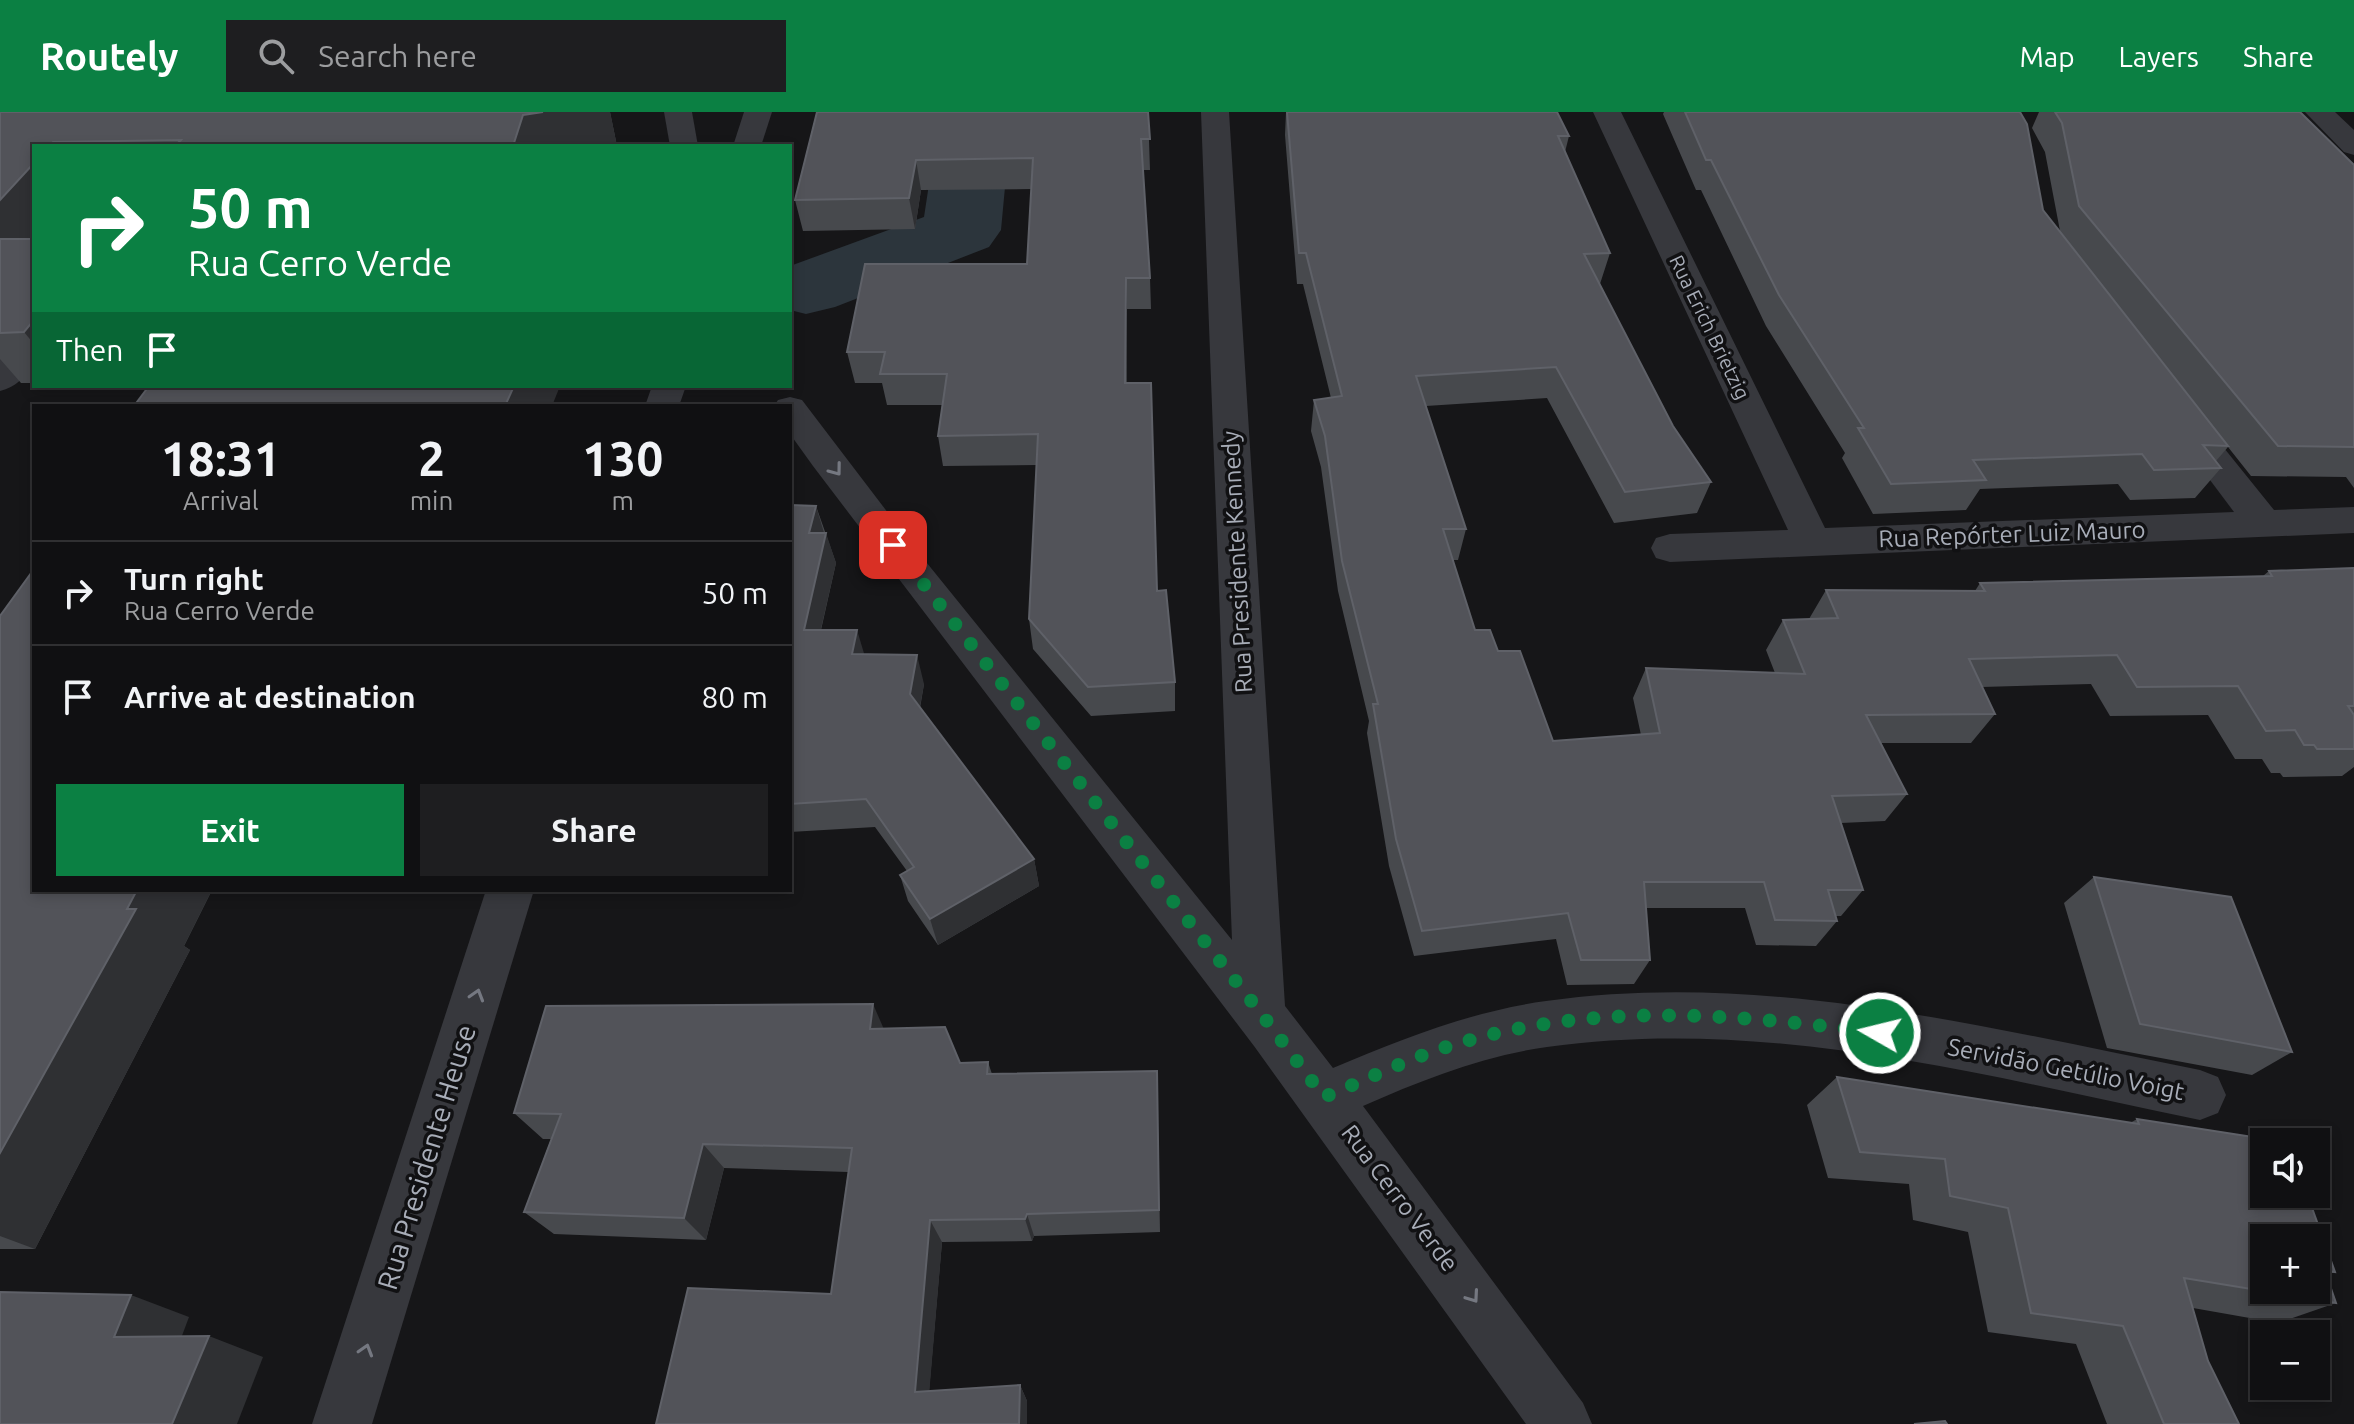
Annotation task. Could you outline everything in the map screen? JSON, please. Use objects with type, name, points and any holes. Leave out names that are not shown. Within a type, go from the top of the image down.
[{"type":"street","points":[[678,112],[684,144]]},
{"type":"street","points":[[748,144],[758,112]]},
{"type":"street","name":"Rua Presidente Kennedy","points":[[1215,112],[1260,1012]]},
{"type":"street","name":"Rua Erich Brietzig","points":[[1607,112],[1813,542]]},
{"type":"street","points":[[2319,112],[2354,146]]},
{"type":"street","points":[[0,380],[32,342]]},
{"type":"street","points":[[2168,400],[2264,524]]},
{"type":"street","name":"Rua Cerro Verde","points":[[792,411],[893,545],[1260,1012],[1442,1253],[1562,1424]]},
{"type":"street","name":"Rua Repórter Luiz Mauro","points":[[1670,548],[2354,520]]},
{"type":"street","name":"Rua Presidente Heuse","points":[[342,1424],[509,892]]},
{"type":"street","name":"Servidão Getúlio Voigt","points":[[1324,1097],[1453,1045],[1543,1024],[1627,1014],[1698,1013],[1771,1018],[1880,1033],[2200,1095]]},
{"type":"building","points":[[0,112],[543,112],[523,115],[514,144],[177,144],[181,140],[32,144],[32,165],[0,200]]},
{"type":"building","points":[[817,112],[1148,112],[1150,139],[1141,139],[1150,278],[1126,278],[1125,383],[1151,383],[1157,591],[1166,590],[1175,682],[1088,687],[1029,619],[1038,434],[938,436],[947,374],[880,374],[885,352],[847,352],[865,264],[1027,264],[1033,158],[916,160],[909,198],[795,200]]},
{"type":"building","points":[[1287,112],[1557,112],[1569,136],[1558,136],[1610,253],[1584,254],[1673,426],[1711,482],[1625,492],[1556,367],[1416,376],[1466,529],[1443,529],[1475,630],[1490,630],[1498,651],[1520,651],[1553,741],[1660,733],[1646,668],[1805,674],[1783,620],[1838,618],[1826,590],[1985,591],[1980,583],[2272,576],[2269,571],[2354,568],[2354,706],[2348,706],[2354,715],[2354,749],[2317,749],[2314,745],[2304,745],[2295,730],[2266,731],[2238,686],[2137,687],[2117,655],[1969,659],[1995,714],[1866,715],[1907,794],[1832,796],[1863,890],[1828,890],[1837,921],[1775,920],[1764,882],[1644,882],[1650,960],[1581,960],[1568,913],[1422,931],[1396,839],[1373,704],[1378,704],[1342,561],[1325,436],[1314,400],[1342,396],[1306,253],[1299,253]]},
{"type":"building","points":[[1685,112],[2020,112],[2027,124],[2043,210],[2228,446],[2203,445],[2221,468],[2154,470],[2142,454],[1973,460],[1986,480],[1891,484],[1858,428],[1864,428],[1779,295],[1711,160],[1706,160]]},
{"type":"building","points":[[2055,112],[2300,112],[2354,165],[2354,447],[2278,446],[2079,206],[2062,123]]},
{"type":"building","points":[[0,239],[32,239],[32,322],[24,332],[0,333]]},
{"type":"building","points":[[148,388],[513,388],[506,404],[136,404]]},
{"type":"building","points":[[792,505],[816,506],[809,533],[826,533],[804,630],[857,630],[852,654],[917,655],[910,694],[1034,859],[930,919],[900,875],[914,867],[866,799],[792,804]]},
{"type":"building","points":[[32,572],[32,892],[136,892],[127,909],[136,909],[0,1153],[0,616]]},
{"type":"building","points":[[2094,877],[2231,897],[2292,1052],[2140,1024]]},
{"type":"building","points":[[873,1004],[870,1029],[945,1027],[960,1063],[988,1062],[987,1074],[1157,1071],[1159,1210],[1027,1214],[1025,1219],[930,1220],[915,1392],[1020,1385],[1019,1424],[656,1424],[688,1288],[831,1294],[852,1148],[703,1144],[684,1218],[524,1212],[561,1114],[514,1113],[546,1006]]},
{"type":"building","points":[[1837,1077],[2139,1124],[2137,1119],[2250,1137],[2250,1208],[2312,1208],[2318,1224],[2250,1224],[2250,1289],[2184,1278],[2208,1361],[2239,1424],[2164,1424],[2123,1326],[2031,1313],[2008,1208],[1950,1196],[1945,1159],[1860,1152]]},
{"type":"building","points":[[2330,1286],[2336,1303],[2330,1302]]},
{"type":"building","points":[[0,1292],[131,1295],[114,1337],[209,1336],[172,1424],[0,1424]]},
{"type":"building","points":[[1945,1421],[1947,1424],[1914,1424]]},
{"type":"waterway","points":[[806,289],[961,230],[976,112]]},
{"type":"route","points":[[893,545],[1324,1097],[1453,1045],[1543,1024],[1627,1014],[1698,1013],[1771,1018],[1880,1033]]}]
